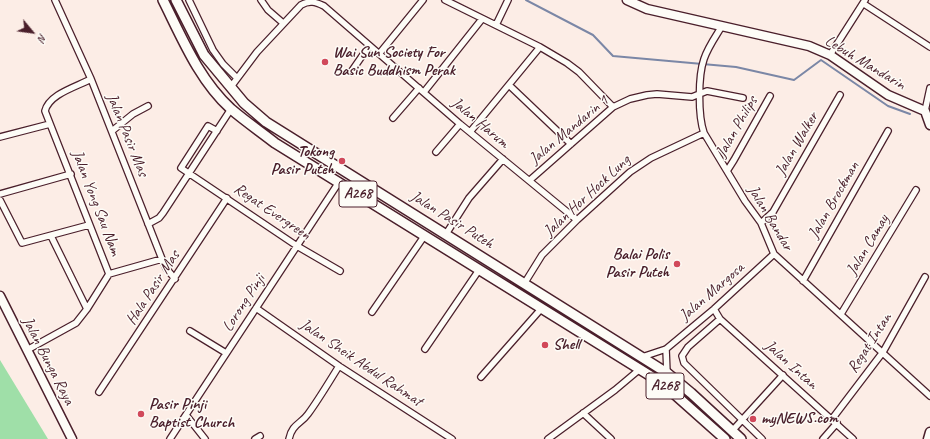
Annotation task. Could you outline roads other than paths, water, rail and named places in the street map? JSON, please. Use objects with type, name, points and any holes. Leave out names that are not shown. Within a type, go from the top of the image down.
[{"type":"main road","name":"Jalan Pasir Puteh","points":[[163,0],[191,57],[207,82],[231,109],[275,143],[662,383],[725,439]]},
{"type":"main road","name":"Jalan Pasir Puteh","points":[[176,0],[204,55],[230,88],[244,103],[266,122],[667,373],[741,439]]},
{"type":"street","name":"Jalan Pasir Mas","points":[[55,0],[91,80],[162,259],[166,268],[175,279]]},
{"type":"street","points":[[189,0],[213,50],[223,64],[237,78]]},
{"type":"street","points":[[230,88],[283,23],[268,10],[261,0]]},
{"type":"street","points":[[379,54],[423,0]]},
{"type":"street","points":[[445,0],[540,48],[574,68],[613,107]]},
{"type":"street","points":[[496,25],[508,0]]},
{"type":"street","name":"Lebuh Mandarin","points":[[627,0],[647,9],[809,46],[830,55],[888,95],[925,111]]},
{"type":"street","name":"Jalan Harum","points":[[283,23],[301,5],[310,1],[324,6],[460,124],[577,220]]},
{"type":"street","points":[[830,55],[865,2],[930,47]]},
{"type":"street","points":[[394,118],[422,90],[482,19]]},
{"type":"street","name":"Jalan Bandar","points":[[722,26],[704,60],[702,68],[699,94],[701,121],[704,133],[745,201],[761,223],[774,254],[930,396]]},
{"type":"street","points":[[351,72],[370,46]]},
{"type":"street","points":[[470,132],[540,48]]},
{"type":"street","name":"Jalan Yong Sau Nam","points":[[27,350],[76,323],[87,310],[109,274],[45,111],[49,102],[56,96],[91,80]]},
{"type":"street","points":[[509,85],[571,144]]},
{"type":"street","points":[[930,88],[925,111],[930,125]]},
{"type":"street","name":"Jalan Mandarin 1","points":[[530,180],[613,107],[630,99],[647,95],[692,97],[707,91],[743,98]]},
{"type":"street","name":"Jalan Walker","points":[[761,223],[773,212],[840,95]]},
{"type":"street","name":"Jalan Philips","points":[[727,171],[770,96]]},
{"type":"street","points":[[112,131],[133,114],[148,106]]},
{"type":"street","points":[[148,224],[159,218],[163,213],[231,109]]},
{"type":"street","points":[[0,137],[50,124]]},
{"type":"street","points":[[436,152],[460,124]]},
{"type":"street","points":[[190,173],[181,168],[208,126],[217,131]]},
{"type":"street","name":"Jalan Brockman","points":[[803,281],[888,131]]},
{"type":"street","name":"Jalan Hor Hock Lung","points":[[524,284],[542,256],[577,220],[630,172],[641,164],[704,133]]},
{"type":"street","points":[[446,234],[469,198],[504,160]]},
{"type":"street","name":"Regat Evergreen","points":[[190,173],[297,246],[340,271]]},
{"type":"street","points":[[0,194],[71,174]]},
{"type":"street","name":"Lorong Pinji","points":[[170,439],[339,182]]},
{"type":"street","name":"Jalan Camay","points":[[841,314],[916,190]]},
{"type":"street","name":"Hala Pasir Mas","points":[[99,392],[175,279],[227,198]]},
{"type":"street","points":[[0,200],[22,243],[89,225]]},
{"type":"street","points":[[372,312],[425,235]]},
{"type":"street","points":[[52,236],[87,310]]},
{"type":"street","name":"Jalan Margosa","points":[[666,349],[714,309],[774,254]]},
{"type":"street","points":[[109,274],[162,259]]},
{"type":"street","points":[[424,349],[479,270]]},
{"type":"street","name":"Regat Intan","points":[[832,419],[883,352],[925,277]]},
{"type":"street","name":"Jalan Bunga Raya","points":[[0,296],[72,439]]},
{"type":"street","name":"Jalan Sheik Abdul Rahmat","points":[[256,308],[339,366],[452,439]]},
{"type":"street","points":[[481,377],[541,309]]},
{"type":"street","name":"Jalan Intan","points":[[714,309],[720,319],[853,439]]},
{"type":"street","points":[[720,319],[688,347],[682,356],[684,363],[762,439]]},
{"type":"street","points":[[190,331],[226,353]]},
{"type":"street","points":[[642,357],[666,349],[667,373]]},
{"type":"street","points":[[289,439],[290,433],[299,422],[307,416],[339,366]]},
{"type":"street","points":[[548,439],[615,390],[640,369]]},
{"type":"street","points":[[732,431],[783,376]]},
{"type":"street","points":[[583,413],[611,439]]},
{"type":"street","points":[[186,415],[205,439]]},
{"type":"street","points":[[823,439],[837,424]]},
{"type":"street","points":[[928,439],[930,432]]},
{"type":"waterway","points":[[526,0],[593,35],[613,56],[736,67],[794,80],[821,60],[888,106],[910,114]]},
{"type":"place","name":"Wai Sun Society For Basic Buddhism Perak","points":[[325,62]]},
{"type":"place","name":"Tokong Pasir Puteh","points":[[342,161]]},
{"type":"place","name":"Balai Polis Pasir Puteh","points":[[677,264]]},
{"type":"place","name":"Shell","points":[[545,345]]},
{"type":"place","name":"Pasir Pinji Baptist Church","points":[[141,414]]},
{"type":"place","name":"myNEWS.com","points":[[753,419]]}]
